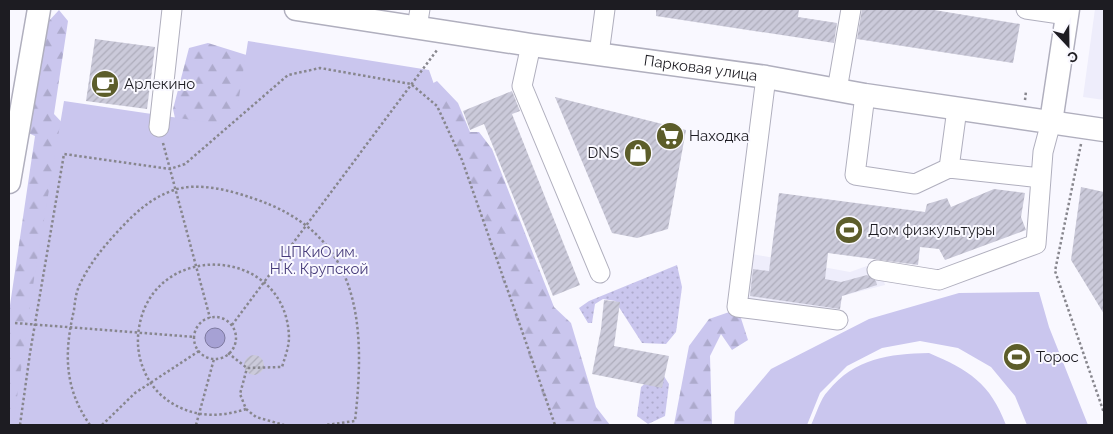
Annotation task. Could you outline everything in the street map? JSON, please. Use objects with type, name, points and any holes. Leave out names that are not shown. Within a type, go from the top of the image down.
[{"type":"main road","points":[[9,182],[39,9]]},
{"type":"main road","name":"Парковая улица","points":[[302,9],[419,18],[446,32],[766,77],[865,95],[1104,130]]},
{"type":"main road","points":[[1051,122],[1068,12]]},
{"type":"lane","points":[[159,127],[172,9]]},
{"type":"lane","points":[[599,54],[605,9]]},
{"type":"lane","points":[[837,90],[851,9]]},
{"type":"lane","points":[[1026,9],[1068,12]]},
{"type":"lane","points":[[531,45],[522,86],[600,273]]},
{"type":"lane","points":[[766,77],[736,307],[838,320]]},
{"type":"lane","points":[[865,95],[855,175],[915,184],[949,168],[1041,178]]},
{"type":"lane","points":[[949,168],[957,109]]},
{"type":"lane","points":[[878,270],[939,280],[1036,244],[1043,152],[1051,122]]},
{"type":"path","points":[[232,325],[442,44],[446,32]]},
{"type":"path","points":[[20,425],[64,154],[170,168],[185,164],[288,75],[320,68],[412,84],[437,106],[462,160],[555,425]]},
{"type":"path","points":[[159,127],[210,318]]},
{"type":"path","points":[[1079,158],[1055,271],[1104,413]]},
{"type":"path","points":[[90,425],[73,396],[67,362],[70,328],[79,286],[100,250],[136,211],[154,199],[176,190],[199,188],[231,190],[284,210],[307,225],[327,244],[343,271],[355,302],[360,343],[354,421],[326,425]]},
{"type":"path","points":[[228,353],[247,368],[282,367],[289,337],[286,318],[279,301],[264,283],[252,274],[220,263],[196,265],[177,273],[158,288],[142,316],[138,332],[140,359],[150,383],[161,395],[175,405],[199,415],[216,416],[246,409]]},
{"type":"path","points":[[210,318],[222,318],[232,325],[236,331],[236,343],[225,357],[214,359],[199,351],[194,337],[199,325],[210,318]]},
{"type":"path","points":[[15,323],[194,337]]},
{"type":"path","points":[[102,425],[135,393],[199,351]]},
{"type":"path","points":[[196,425],[214,359]]},
{"type":"path","points":[[247,368],[240,394],[246,409],[256,417],[284,425]]},
{"type":"shaded area","points":[[1095,9],[1104,9],[1104,100],[1083,97]]},
{"type":"shaded area","points":[[752,254],[850,272],[878,262],[885,285],[842,296],[836,325],[745,315]]},
{"type":"shaded area","points":[[215,328],[222,331],[225,338],[222,345],[215,348],[208,345],[205,338],[208,331]]},
{"type":"green space","points":[[59,10],[68,21],[54,114],[68,129],[48,425],[9,425],[9,312],[35,136],[26,132],[47,23]]},
{"type":"green space","name":"ЦПКиО им. Н.К. Крупской","points":[[248,41],[429,70],[553,425],[13,425],[34,279],[64,101],[226,125],[236,116]]},
{"type":"green space","points":[[208,43],[262,60],[264,113],[190,187],[173,109],[189,48]]},
{"type":"green space","points":[[437,81],[458,103],[470,132],[479,132],[492,149],[554,307],[571,323],[596,407],[610,425],[405,425],[415,93]]},
{"type":"green space","points":[[677,265],[682,287],[676,332],[666,344],[642,343],[615,301],[603,299],[595,304],[592,323],[588,323],[579,308],[589,301]]},
{"type":"green space","name":"Торос","points":[[1039,292],[1049,327],[1088,425],[1027,425],[1015,396],[991,367],[958,348],[920,341],[882,348],[847,366],[820,393],[807,425],[734,425],[735,412],[771,369],[869,319],[959,293]]},
{"type":"green space","points":[[738,309],[748,340],[732,350],[721,334],[710,356],[712,425],[674,425],[689,346],[709,319]]},
{"type":"green space","points":[[929,353],[967,372],[985,388],[993,398],[1006,425],[811,425],[825,394],[838,380],[850,371],[874,360],[887,357]]},
{"type":"green space","points":[[660,370],[669,384],[665,416],[648,424],[637,416],[641,387]]},
{"type":"building","points":[[656,9],[799,9],[798,17],[837,23],[834,43],[656,16]]},
{"type":"building","points":[[862,9],[928,9],[1020,24],[1013,63],[857,39]]},
{"type":"building","points":[[95,39],[155,47],[147,109],[86,101]]},
{"type":"building","points":[[512,91],[520,111],[512,114],[580,285],[553,296],[484,124],[470,130],[463,111]]},
{"type":"building","points":[[555,97],[686,130],[668,229],[637,238],[612,233]]},
{"type":"building","points":[[1081,187],[1104,192],[1104,314],[1071,260]]},
{"type":"building","points":[[994,189],[1025,193],[1021,217],[1026,230],[945,260],[939,249],[920,247],[918,265],[828,253],[825,279],[841,282],[867,275],[876,281],[877,285],[842,296],[840,309],[750,296],[753,269],[769,271],[779,193],[925,212],[927,204],[947,198],[951,207]]},
{"type":"building","points":[[604,300],[620,302],[614,346],[669,356],[662,388],[592,374],[601,329]]},
{"type":"building","points":[[254,355],[261,358],[264,365],[261,372],[254,375],[247,372],[244,365],[247,358]]},
{"type":"place","name":"Арлекино","points":[[105,84]]},
{"type":"place","name":"Находка","points":[[670,136]]},
{"type":"place","name":"DNS","points":[[638,153]]},
{"type":"place","name":"Дом физкультуры","points":[[849,230]]},
{"type":"place","name":"Торос","points":[[1017,357]]}]
